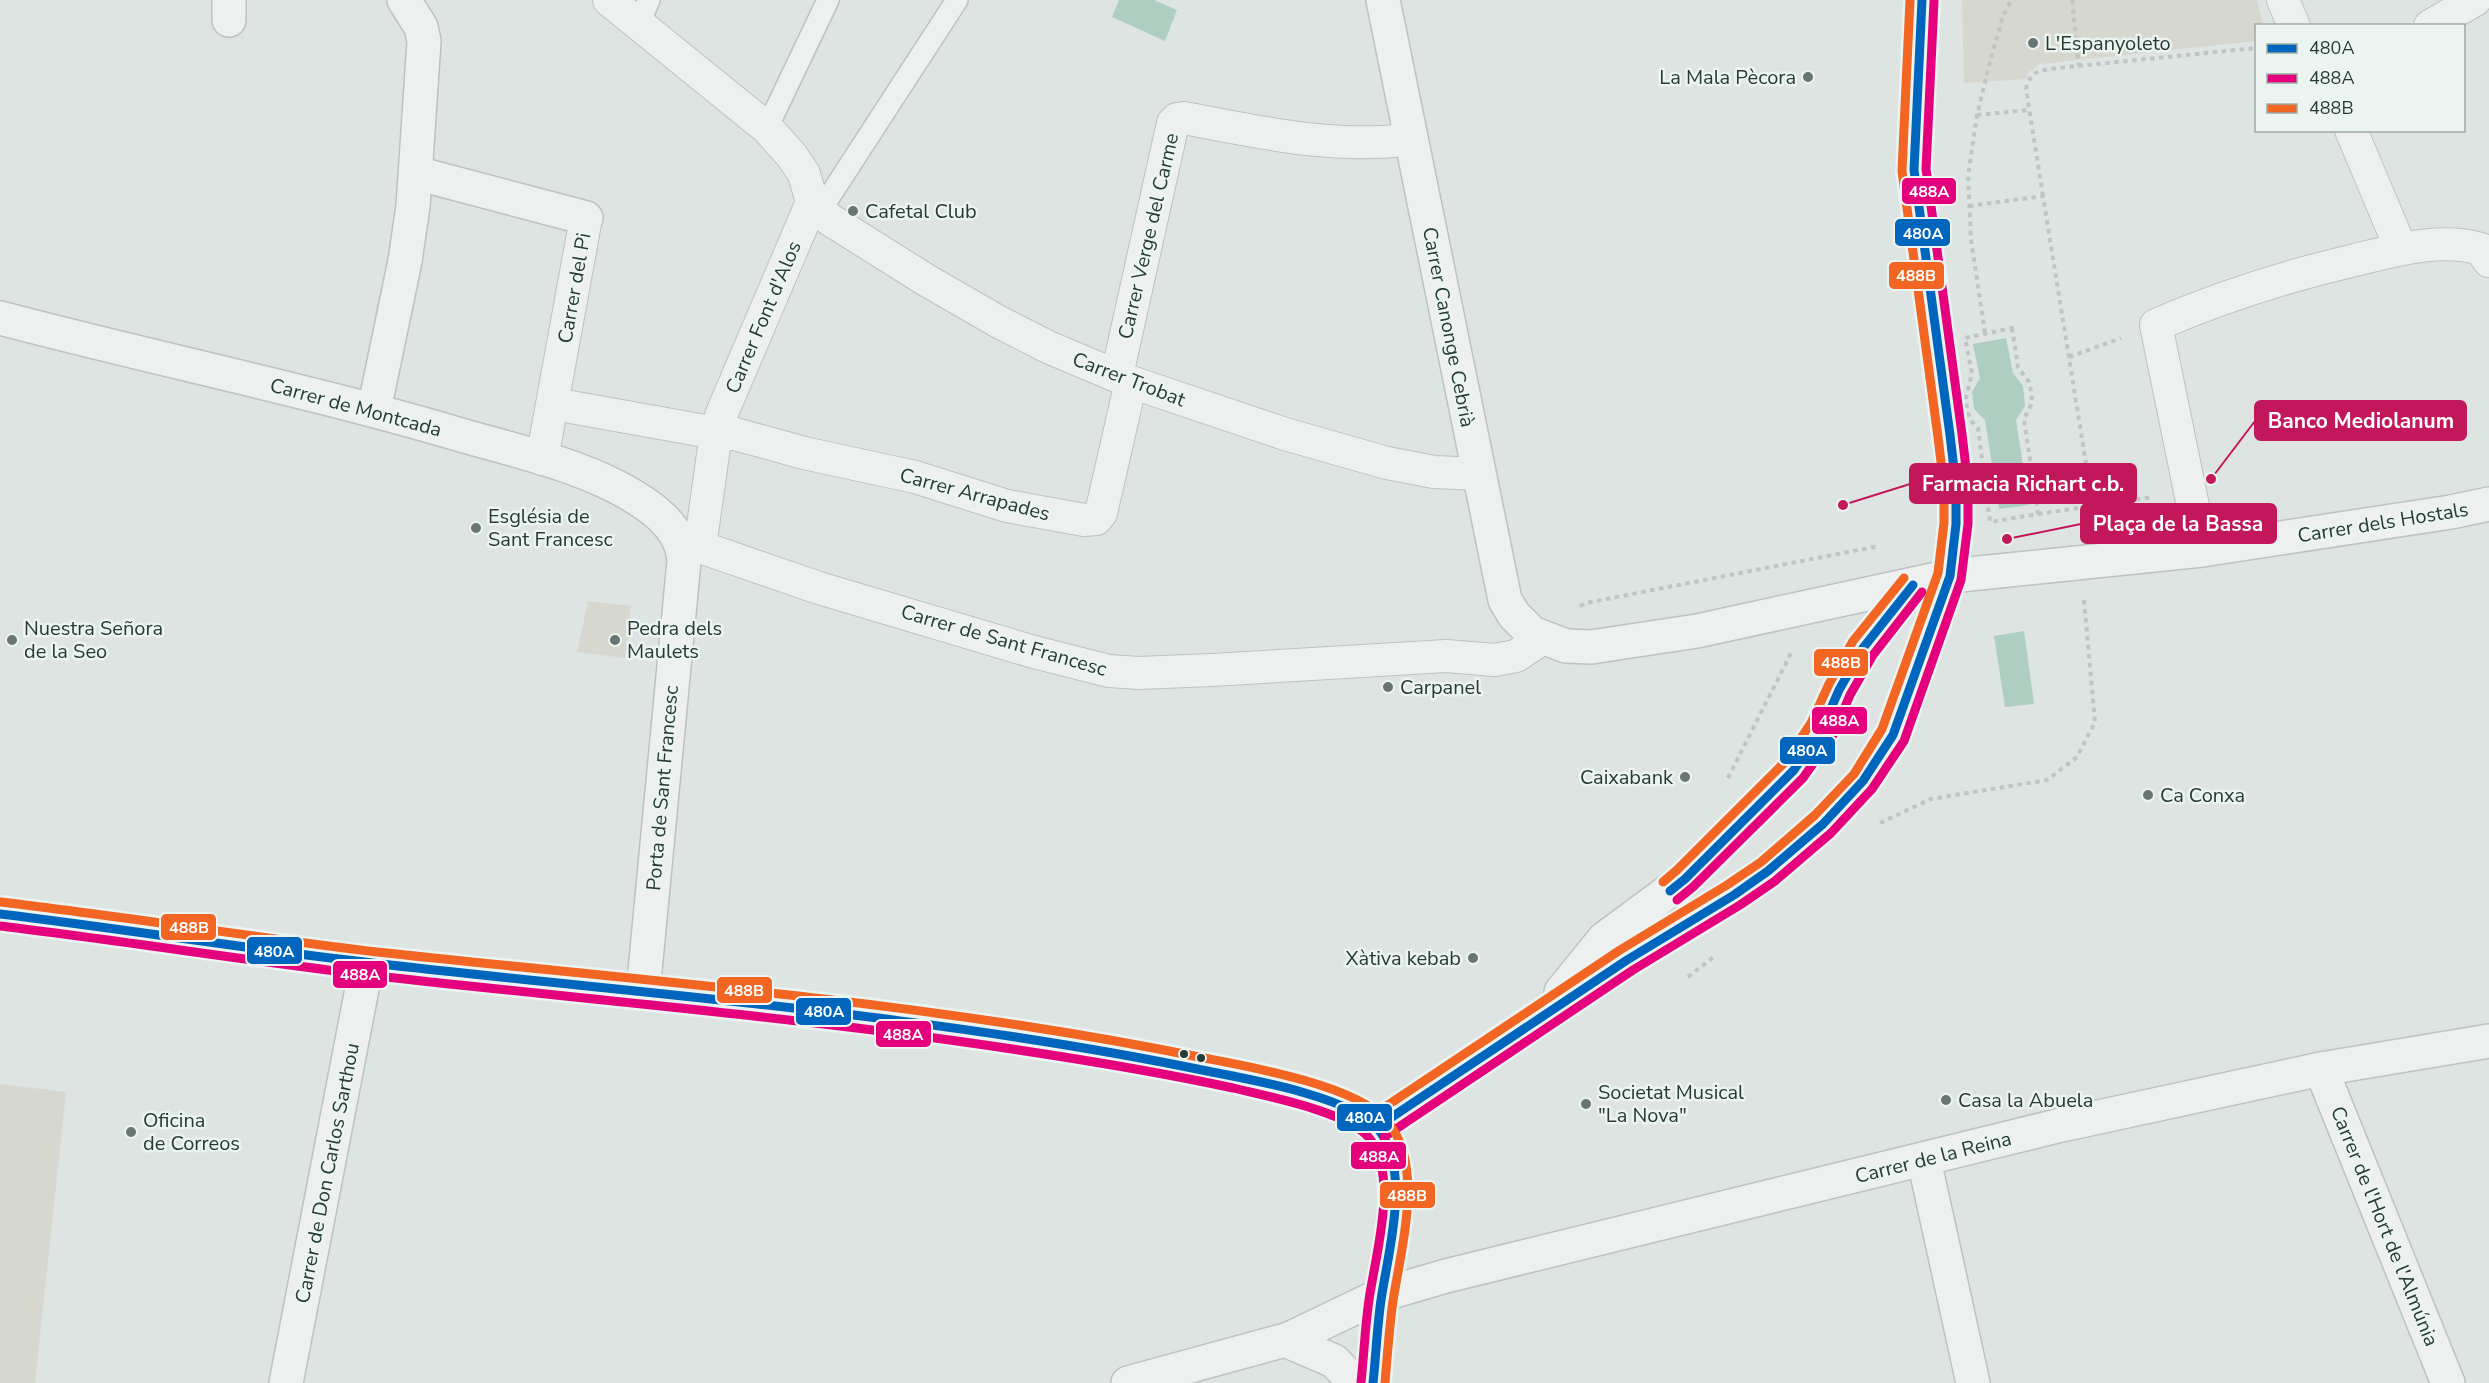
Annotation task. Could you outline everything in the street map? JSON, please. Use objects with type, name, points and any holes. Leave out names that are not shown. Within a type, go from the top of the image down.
[{"type":"street","points":[[374,410],[405,261],[416,173],[423,40],[422,27],[404,0]]},
{"type":"street","points":[[609,0],[644,12],[766,128],[792,156],[804,174],[816,207]]},
{"type":"street","name":"Carrer Canonge Cebrià","points":[[1383,0],[1505,600],[1524,626],[1544,638],[1566,646],[1591,647],[1697,631],[1807,608]]},
{"type":"street","points":[[1901,0],[1919,87]]},
{"type":"street","points":[[1377,1127],[1654,943],[1734,895],[1768,871],[1823,824],[1863,781],[1893,735],[1950,576],[1956,524],[1956,486],[1914,170],[1922,0]]},
{"type":"street","points":[[2283,0],[2293,24]]},
{"type":"street","points":[[2433,24],[2475,0]]},
{"type":"street","name":"Carrer Verge del Carme","points":[[1124,379],[1173,123],[1177,118],[1315,140],[1387,143],[1412,139]]},
{"type":"street","points":[[2352,132],[2402,249]]},
{"type":"street","name":"Carrer del Pi","points":[[416,173],[586,218],[554,404],[542,459]]},
{"type":"street","name":"Carrer Trobat","points":[[816,207],[916,274],[989,316],[1048,347],[1124,379],[1240,420],[1367,458],[1434,472],[1478,474]]},
{"type":"street","name":"Carrer Font d'Alos","points":[[692,548],[722,413],[816,207]]},
{"type":"street","points":[[2202,550],[2156,325],[2284,277],[2402,249],[2458,243],[2481,249],[2489,261]]},
{"type":"street","name":"Carrer de Montcada","points":[[0,318],[374,410],[542,459],[587,474],[632,496],[671,525],[692,548]]},
{"type":"street","name":"Carrer Arrapades","points":[[716,433],[735,434],[804,453],[915,477],[1006,506],[1084,520],[1096,519],[1101,513],[1124,379]]},
{"type":"street","points":[[554,404],[716,433]]},
{"type":"street","name":"Carrer dels Hostals","points":[[1807,608],[1950,576],[2202,550],[2451,512],[2489,504]]},
{"type":"street","name":"Carrer de Sant Francesc","points":[[692,548],[1034,652],[1109,671],[1139,673],[1212,670],[1446,656],[1495,660],[1516,656],[1544,638]]},
{"type":"street","name":"Porta de Sant Francesc","points":[[643,992],[692,548]]},
{"type":"street","points":[[1540,1018],[1604,939],[1685,879],[1794,770],[1822,729],[1839,690],[1863,648],[1913,585]]},
{"type":"street","points":[[0,914],[368,963],[800,1009],[1002,1035],[1152,1059],[1289,1089],[1348,1110],[1377,1127],[1389,1150],[1394,1172],[1395,1208],[1381,1295],[1373,1383]]},
{"type":"street","name":"Carrer de Don Carlos Sarthou","points":[[286,1383],[368,963]]},
{"type":"street","name":"Carrer de la Reina","points":[[1128,1383],[1285,1340],[1381,1295],[1446,1276],[2057,1126],[2321,1069],[2489,1041]]},
{"type":"street","name":"Carrer de l'Hort de l'Almúnia","points":[[2321,1069],[2448,1383]]},
{"type":"street","points":[[1924,1160],[1973,1383]]},
{"type":"street","points":[[1285,1340],[1334,1361],[1355,1383]]},
{"type":"lane","points":[[766,128],[828,0]]},
{"type":"lane","points":[[816,207],[957,0]]},
{"type":"path","points":[[1985,333],[1971,239],[1968,176],[1977,115],[2003,16],[2010,3],[2015,0]]},
{"type":"path","points":[[2072,0],[2079,66]]},
{"type":"path","points":[[2093,507],[2029,110],[2026,89],[2029,78],[2037,72],[2079,66],[2255,48]]},
{"type":"path","points":[[1977,115],[2029,110]]},
{"type":"path","points":[[1970,206],[2043,196]]},
{"type":"path","points":[[2069,357],[2156,325]]},
{"type":"path","points":[[2038,514],[2025,419],[2031,405],[2032,395],[2029,382],[2018,367],[2012,328],[1965,338],[1972,374],[1966,398],[1967,411],[1978,428],[1990,522],[2189,491]]},
{"type":"path","points":[[1544,638],[1563,614],[1586,603],[1879,546]]},
{"type":"path","points":[[1724,785],[1789,659],[1825,556]]},
{"type":"path","points":[[1876,825],[1931,799],[2047,780],[2077,757],[2095,722],[2084,599],[2074,600]]},
{"type":"path","points":[[1688,977],[1725,948]]},
{"type":"shaded area","points":[[1119,0],[1154,0],[1177,10],[1165,41],[1112,17]]},
{"type":"shaded area","points":[[1962,0],[2257,0],[2263,24],[2255,24],[2255,41],[2040,64],[2029,72],[2026,79],[1964,83]]},
{"type":"shaded area","points":[[2006,338],[2013,373],[2023,386],[2025,406],[2016,420],[2029,505],[1999,509],[1985,420],[1974,409],[1972,392],[1980,378],[1973,344]]},
{"type":"shaded area","points":[[588,601],[631,606],[625,658],[577,652]]},
{"type":"shaded area","points":[[2024,631],[2034,704],[2005,707],[1994,636]]},
{"type":"shaded area","points":[[0,1084],[66,1092],[35,1383],[0,1383]]},
{"type":"transit line","name":"488B","points":[[1370,1117],[1620,950],[1761,862],[1815,815],[1854,774],[1882,729],[1938,573],[1944,523],[1944,487],[1902,171],[1910,0]]},
{"type":"transit line","name":"480A","points":[[1377,1127],[1627,960],[1734,895],[1768,871],[1823,824],[1863,781],[1893,735],[1950,576],[1956,524],[1956,486],[1950,435],[1914,170],[1922,0]]},
{"type":"transit line","name":"488A","points":[[1384,1137],[1633,970],[1775,881],[1831,833],[1872,789],[1904,741],[1961,580],[1968,524],[1968,485],[1962,434],[1926,169],[1934,1]]},
{"type":"transit line","name":"488B","points":[[1663,882],[1785,762],[1811,723],[1853,641],[1904,578]]},
{"type":"transit line","name":"480A","points":[[1670,891],[1685,879],[1794,770],[1822,729],[1839,690],[1863,648],[1913,585]]},
{"type":"transit line","name":"488A","points":[[1677,900],[1803,778],[1833,735],[1850,695],[1873,655],[1922,592]]},
{"type":"transit line","name":"488B","points":[[1,902],[377,952],[792,995],[999,1022],[1224,1062],[1274,1072],[1327,1087],[1371,1108],[1386,1120],[1398,1139],[1405,1161],[1408,1185],[1407,1211],[1392,1308],[1385,1383]]},
{"type":"transit line","name":"480A","points":[[0,914],[326,957],[895,1020],[1104,1051],[1272,1084],[1323,1099],[1365,1118],[1378,1129],[1388,1146],[1394,1167],[1395,1212],[1380,1310],[1373,1383]]},
{"type":"transit line","name":"488A","points":[[0,926],[367,975],[736,1014],[957,1041],[1095,1062],[1198,1081],[1327,1113],[1360,1129],[1370,1139],[1379,1155],[1383,1174],[1383,1218],[1368,1310],[1361,1382]]},
{"type":"place","name":"L'Espanyoleto","points":[[2033,43]]},
{"type":"place","name":"La Mala Pècora","points":[[1808,77]]},
{"type":"place","name":"Cafetal Club","points":[[853,211]]},
{"type":"place","name":"Banco Mediolanum","points":[[2211,479]]},
{"type":"place","name":"Farmacia Richart c.b.","points":[[1843,505]]},
{"type":"place","name":"Església de Sant Francesc","points":[[476,528]]},
{"type":"place","name":"Plaça de la Bassa","points":[[2007,539]]},
{"type":"place","name":"Nuestra Señora de la Seo","points":[[12,640]]},
{"type":"place","name":"Pedra dels Maulets","points":[[615,640]]},
{"type":"place","name":"Carpanel","points":[[1388,687]]},
{"type":"place","name":"Caixabank","points":[[1685,777]]},
{"type":"place","name":"Ca Conxa","points":[[2148,795]]},
{"type":"place","name":"Xàtiva kebab","points":[[1473,958]]},
{"type":"place","name":"Casa la Abuela","points":[[1946,1100]]},
{"type":"place","name":"Societat Musical \"La Nova\"","points":[[1586,1104]]},
{"type":"place","name":"Oficina de Correos","points":[[131,1132]]}]
